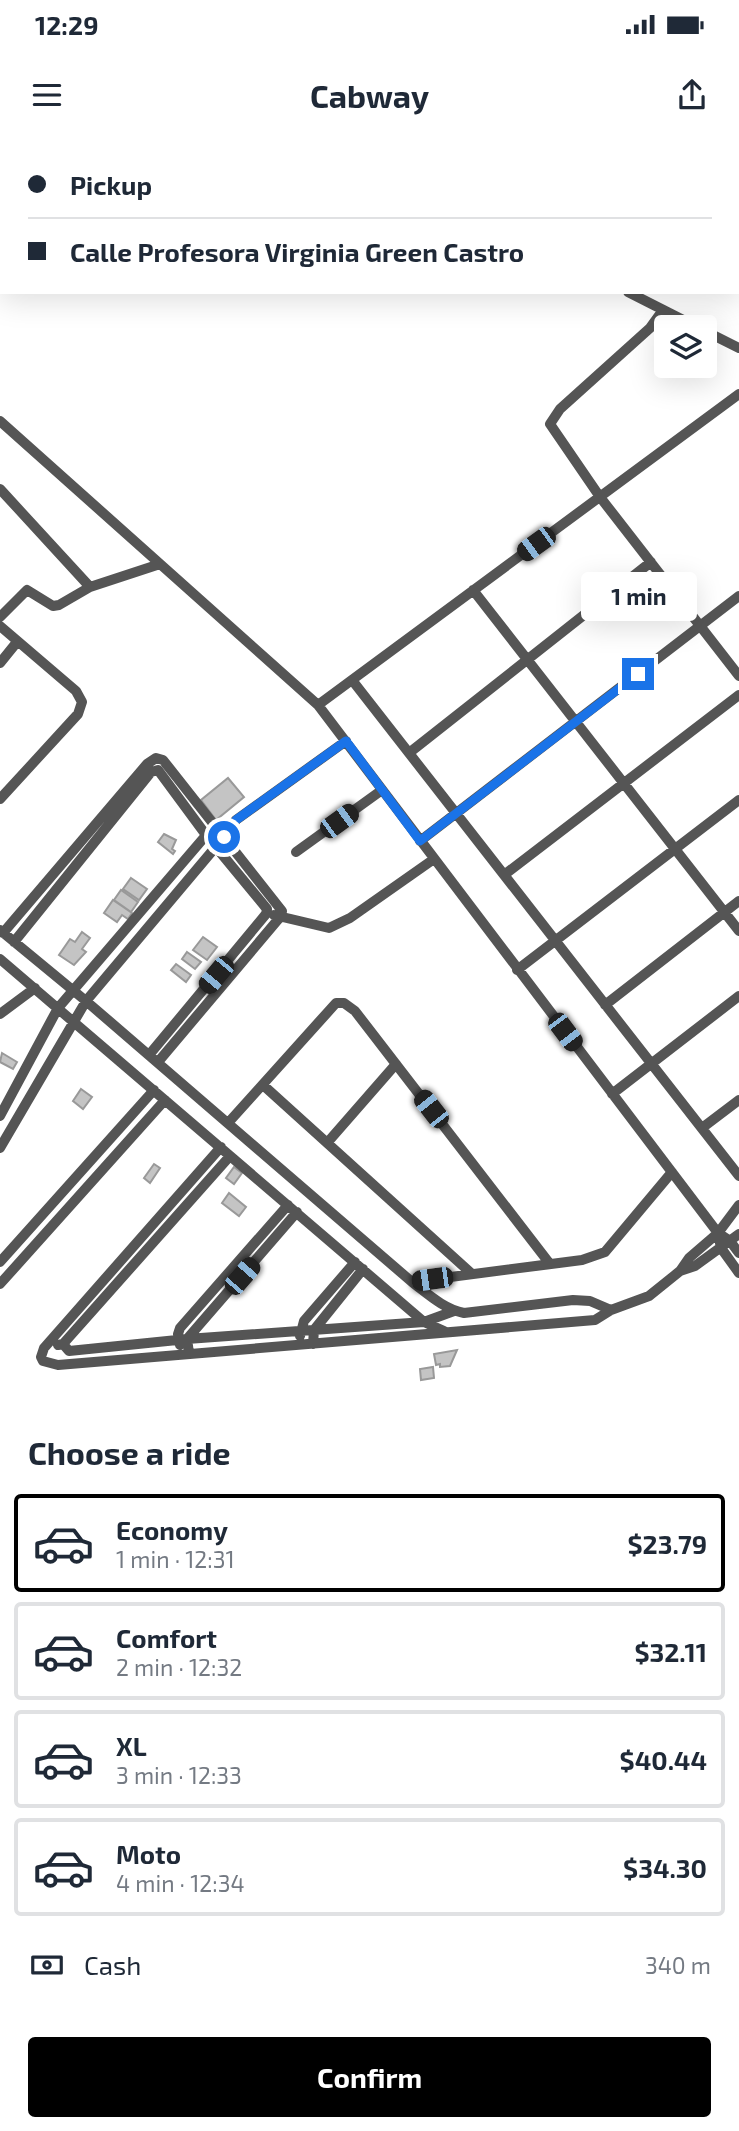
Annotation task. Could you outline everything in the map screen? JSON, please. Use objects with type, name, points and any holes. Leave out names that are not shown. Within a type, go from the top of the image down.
[{"type":"street","points":[[632,294],[673,315]]},
{"type":"street","points":[[663,310],[650,328],[560,409],[550,424],[600,496],[739,676]]},
{"type":"street","points":[[717,337],[739,348]]},
{"type":"street","points":[[318,705],[739,394]]},
{"type":"street","points":[[0,421],[318,705],[671,1172],[718,1233],[730,1241],[739,1253]]},
{"type":"street","points":[[0,489],[90,587]]},
{"type":"street","points":[[409,753],[651,562]]},
{"type":"street","points":[[0,617],[27,590],[53,606],[90,587],[160,564]]},
{"type":"street","points":[[473,590],[739,931]]},
{"type":"street","points":[[420,841],[739,596]]},
{"type":"street","points":[[0,626],[76,691],[82,702],[78,714],[0,799]]},
{"type":"street","points":[[0,663],[18,642]]},
{"type":"street","points":[[352,680],[739,1176]]},
{"type":"street","points":[[504,876],[739,695]]},
{"type":"street","points":[[0,1148],[86,1001],[236,820],[346,741]]},
{"type":"street","points":[[153,1059],[281,916],[280,906],[170,767],[163,760],[156,758],[147,764],[1,931],[412,1282],[454,1311]]},
{"type":"street","points":[[14,942],[151,772],[158,770],[205,835],[267,909],[266,914],[153,1059]]},
{"type":"street","points":[[296,852],[382,790]]},
{"type":"street","points":[[517,970],[739,800]]},
{"type":"street","points":[[0,1116],[58,1008],[215,825]]},
{"type":"street","points":[[266,914],[329,928],[350,918],[434,859]]},
{"type":"street","points":[[605,1005],[739,901]]},
{"type":"street","points":[[0,959],[424,1322],[445,1332]]},
{"type":"street","points":[[0,1014],[35,988]]},
{"type":"street","points":[[612,1094],[739,996]]},
{"type":"street","points":[[228,1123],[336,1003],[344,1003],[355,1011],[397,1064],[550,1264]]},
{"type":"street","points":[[327,1143],[397,1064]]},
{"type":"street","points":[[263,1085],[472,1274]]},
{"type":"street","points":[[0,1262],[154,1090]]},
{"type":"street","points":[[0,1284],[165,1100]]},
{"type":"street","points":[[702,1128],[739,1100]]},
{"type":"street","points":[[221,1147],[44,1348],[41,1357],[43,1361],[58,1365],[595,1320],[611,1310],[649,1296],[680,1271],[689,1258],[718,1233],[739,1205]]},
{"type":"street","points":[[44,1348],[63,1344],[230,1156]]},
{"type":"street","points":[[412,1282],[582,1260],[605,1252],[671,1172]]},
{"type":"street","points":[[186,1353],[180,1328],[288,1205]]},
{"type":"street","points":[[183,1340],[297,1212]]},
{"type":"street","points":[[718,1233],[721,1248],[739,1273]]},
{"type":"street","points":[[680,1271],[695,1266],[739,1234]]},
{"type":"street","points":[[313,1345],[314,1331],[359,1266]]},
{"type":"street","points":[[299,1346],[300,1331],[309,1314],[359,1266]]},
{"type":"street","points":[[63,1344],[69,1351],[424,1322],[454,1311],[471,1312],[573,1300],[590,1301],[611,1310]]},
{"type":"building","points":[[228,778],[244,797],[216,820],[201,800]]},
{"type":"building","points":[[164,834],[176,840],[173,854],[158,842]]},
{"type":"building","points":[[131,878],[147,889],[139,900],[123,889]]},
{"type":"building","points":[[121,890],[138,902],[131,912],[114,900]]},
{"type":"building","points":[[113,900],[132,913],[128,919],[122,915],[117,922],[104,913]]},
{"type":"building","points":[[82,932],[90,938],[82,949],[86,952],[74,965],[59,955],[70,939],[75,942]]},
{"type":"building","points":[[203,937],[217,947],[207,960],[193,950]]},
{"type":"building","points":[[187,952],[201,962],[195,969],[182,959]]},
{"type":"building","points":[[176,964],[191,975],[186,982],[171,970]]},
{"type":"building","points":[[2,1053],[17,1062],[13,1069],[0,1062]]},
{"type":"building","points":[[81,1089],[92,1097],[83,1109],[73,1101]]},
{"type":"building","points":[[154,1164],[160,1168],[150,1183],[144,1178]]},
{"type":"building","points":[[234,1167],[242,1173],[234,1184],[226,1178]]},
{"type":"building","points":[[229,1193],[246,1207],[239,1216],[222,1203]]},
{"type":"building","points":[[457,1350],[450,1366],[436,1365],[434,1354]]},
{"type":"building","points":[[433,1367],[434,1378],[421,1380],[420,1369]]},
{"type":"route","points":[[224,837],[236,820],[346,741],[420,841],[638,674]]}]
